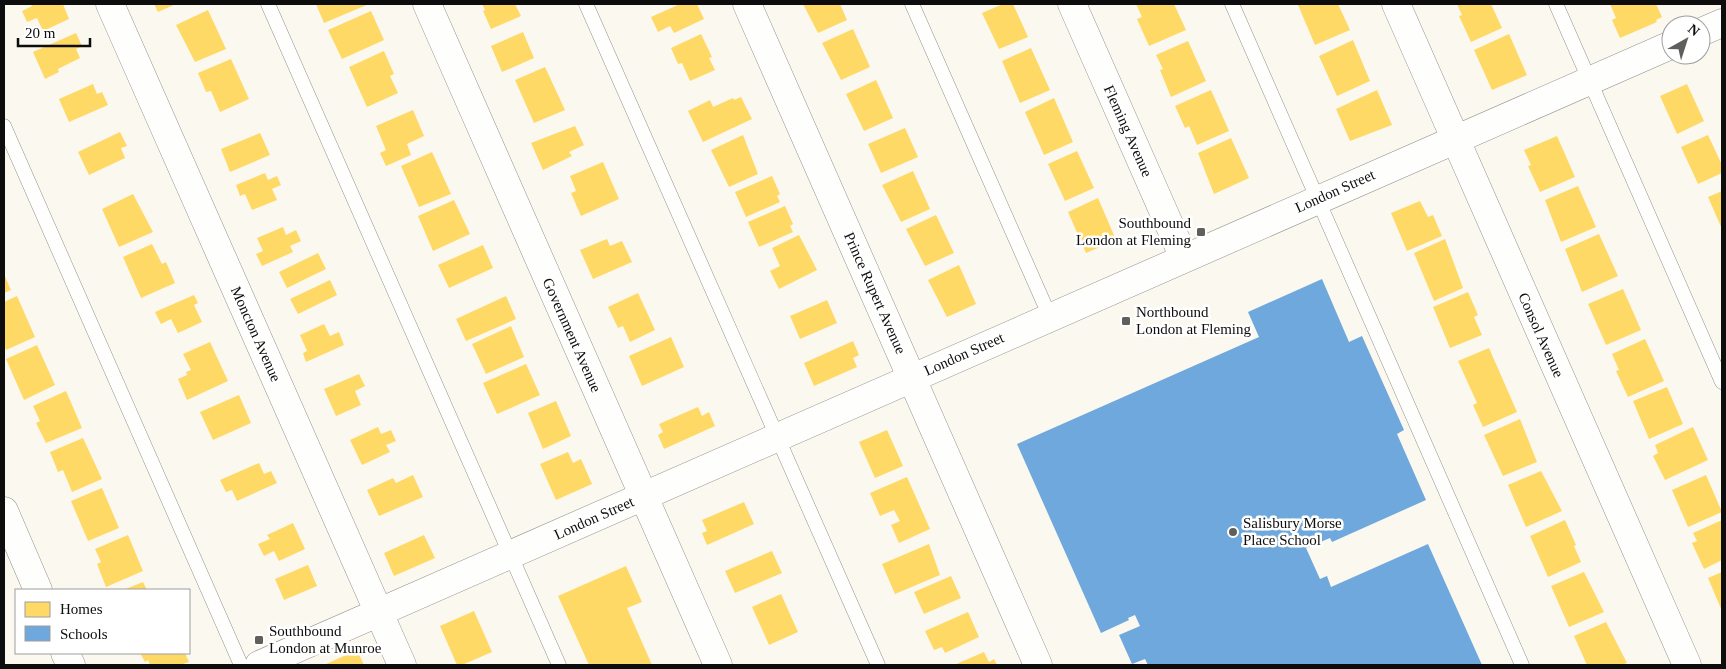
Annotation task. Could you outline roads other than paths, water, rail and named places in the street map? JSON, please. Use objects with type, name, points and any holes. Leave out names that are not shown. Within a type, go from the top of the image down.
[{"type":"street","name":"Moncton Avenue","points":[[110,4],[402,665]]},
{"type":"street","name":"Government Avenue","points":[[427,4],[718,665]]},
{"type":"street","name":"Prince Rupert Avenue","points":[[747,4],[1038,665]]},
{"type":"street","name":"Fleming Avenue","points":[[1072,4],[1184,258]]},
{"type":"street","name":"Consol Avenue","points":[[1396,4],[1687,665]]},
{"type":"street","points":[[1716,4],[1722,21]]},
{"type":"street","name":"London Street","points":[[259,665],[1455,138],[1661,49]]},
{"type":"street","points":[[4,511],[38,589]]},
{"type":"lane","points":[[268,4],[559,665]]},
{"type":"lane","points":[[586,4],[878,665]]},
{"type":"lane","points":[[912,4],[1050,316]]},
{"type":"lane","points":[[1232,4],[1522,665]]},
{"type":"lane","points":[[1556,4],[1722,382]]},
{"type":"lane","points":[[4,126],[241,665]]},
{"type":"place","name":"Southbound London at Fleming","points":[[1201,232]]},
{"type":"place","name":"Northbound London at Fleming","points":[[1126,321]]},
{"type":"place","name":"Salisbury Morse Place School","points":[[1233,532]]},
{"type":"place","name":"Southbound London at Munroe","points":[[259,640]]}]
